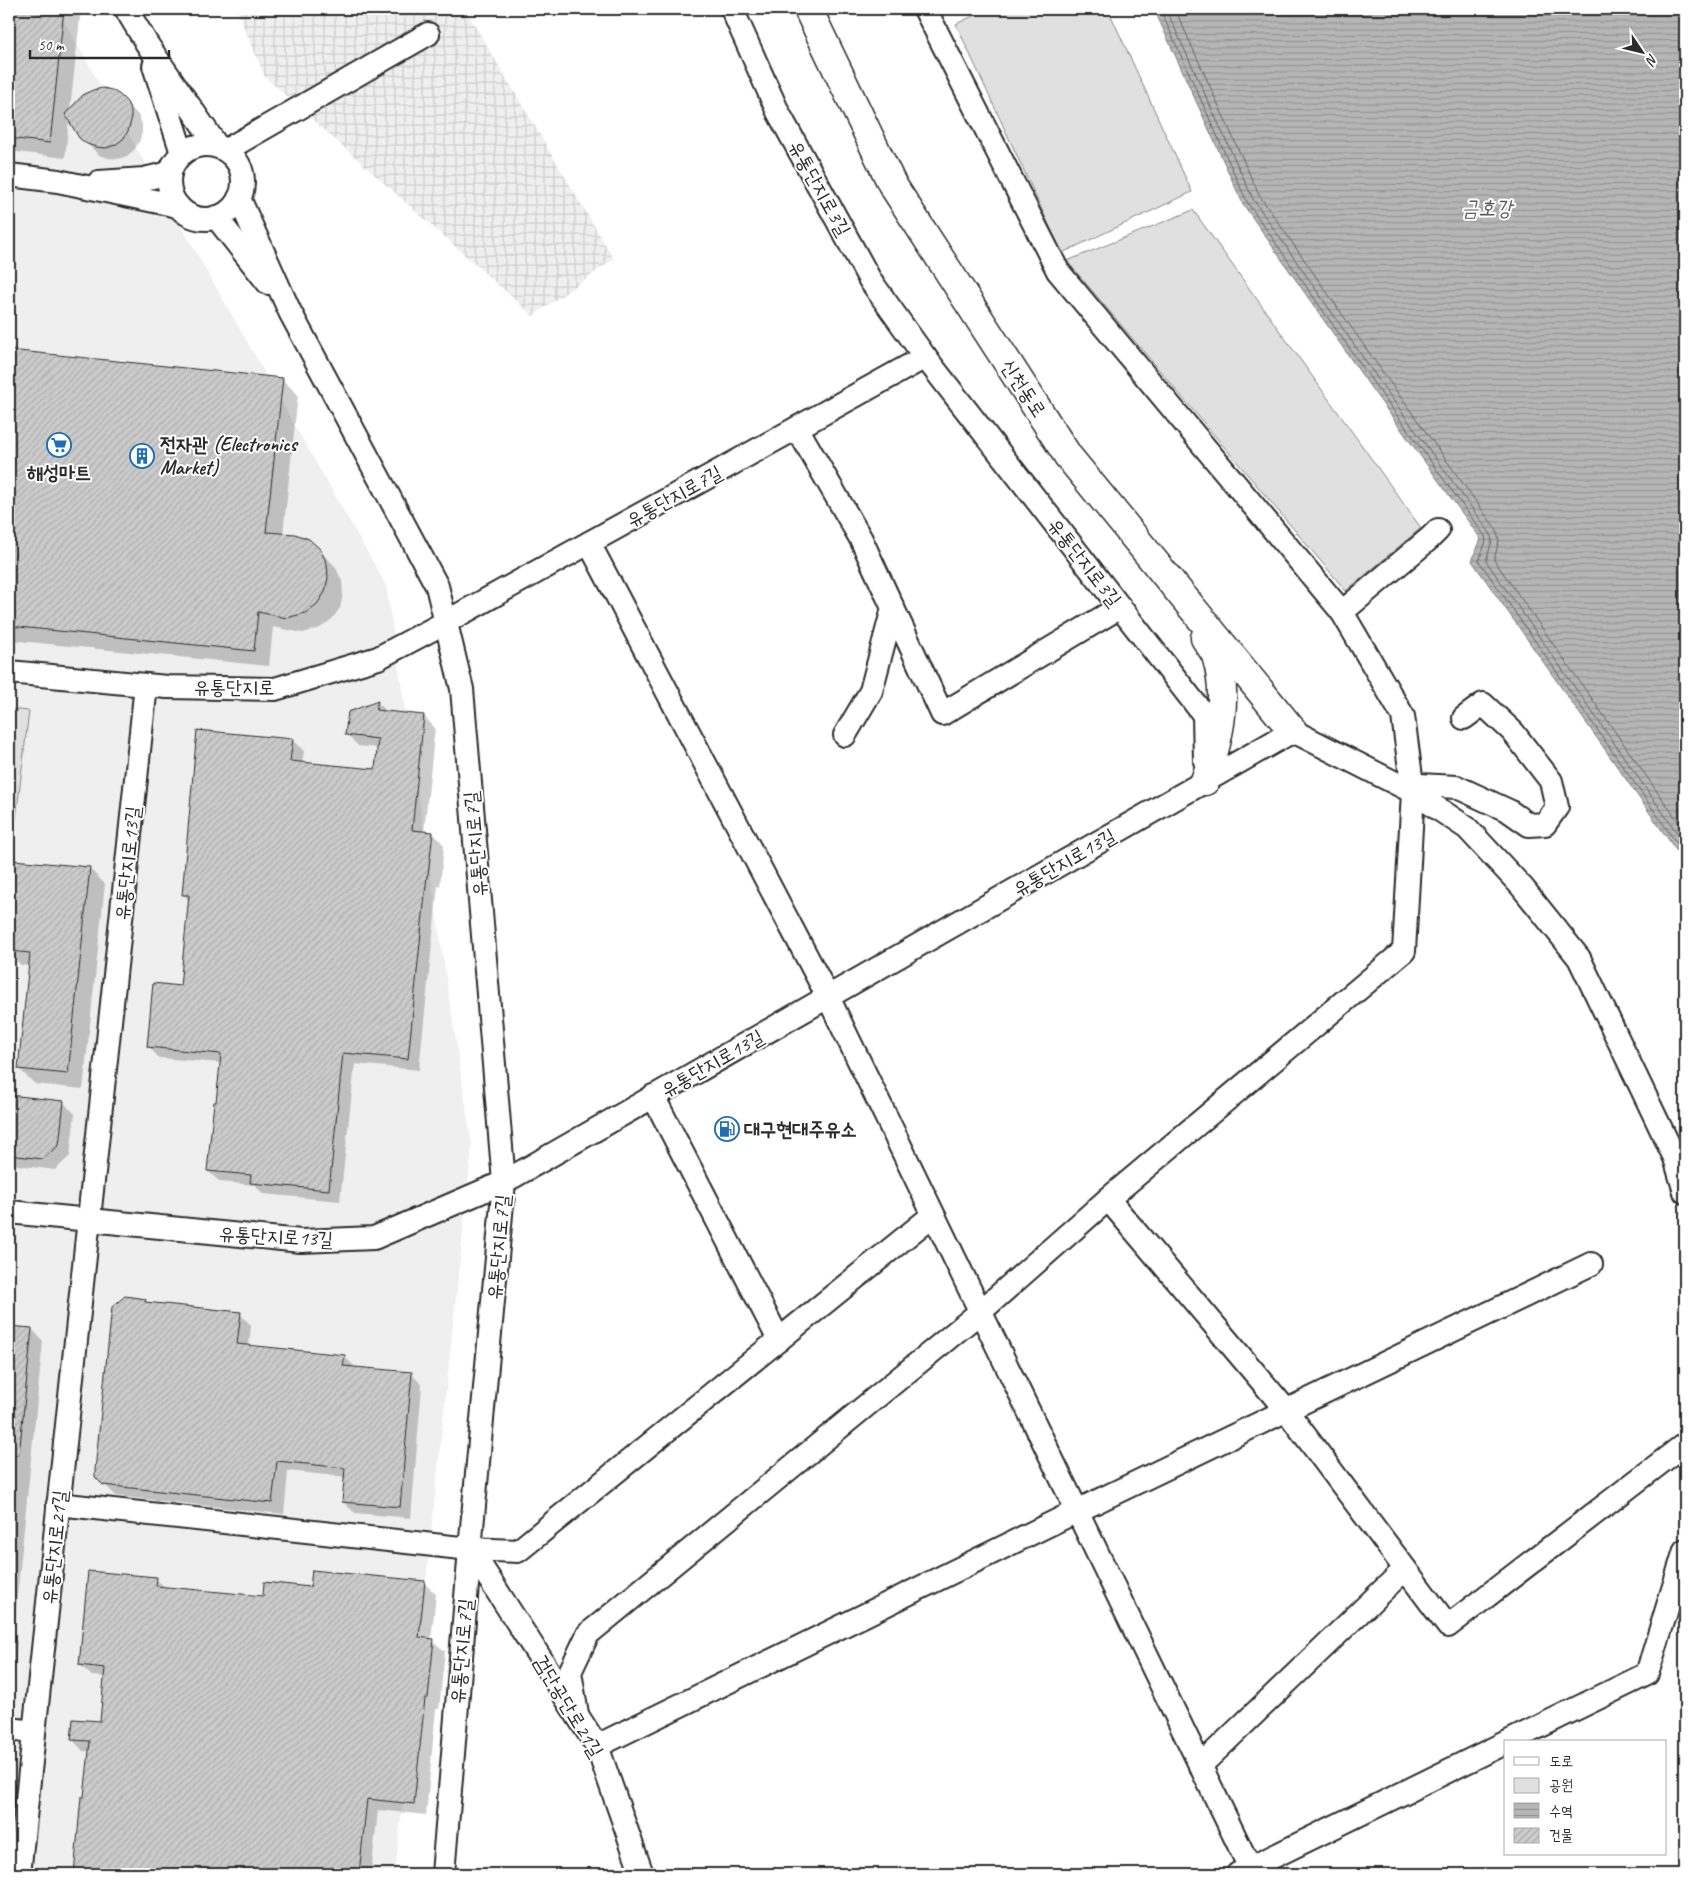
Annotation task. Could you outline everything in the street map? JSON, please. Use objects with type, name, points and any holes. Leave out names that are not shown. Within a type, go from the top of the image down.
[{"type":"main road","name":"신천동로","points":[[808,9],[892,184],[1068,456],[1293,731]]},
{"type":"main road","points":[[1172,583],[1216,657],[1223,690],[1218,742],[1205,781]]},
{"type":"street","points":[[126,9],[147,44],[222,148]]},
{"type":"street","name":"유통단지로3길","points":[[732,9],[778,112],[870,280],[925,357],[1204,715],[1205,781]]},
{"type":"street","points":[[577,1714],[570,1672],[588,1634],[980,1312],[1108,1200],[1404,951],[1413,792],[1403,716],[1342,612],[1058,271],[925,9]]},
{"type":"street","points":[[222,148],[428,34]]},
{"type":"street","points":[[147,44],[182,153]]},
{"type":"street","points":[[210,144],[222,148],[232,155],[239,165],[243,177],[239,198],[229,211],[216,217],[207,219],[195,218],[178,206],[170,193],[168,181],[170,173],[176,158],[197,145],[210,144]]},
{"type":"street","points":[[58,181],[103,182],[144,179],[170,173]]},
{"type":"street","points":[[9,175],[58,181],[178,206]]},
{"type":"street","points":[[239,198],[290,312]]},
{"type":"street","points":[[216,217],[290,312]]},
{"type":"street","name":"유통단지로7길","points":[[290,312],[437,586],[462,689],[504,1182],[470,1549],[443,1874]]},
{"type":"street","points":[[925,357],[797,428],[861,540],[942,714],[1120,607]]},
{"type":"street","name":"유통단지로7길","points":[[446,622],[797,428]]},
{"type":"street","points":[[1342,612],[1438,530]]},
{"type":"street","points":[[589,543],[828,997],[1200,1766],[1244,1871],[1504,1743]]},
{"type":"street","points":[[845,734],[870,692],[893,608]]},
{"type":"street","name":"유통단지로","points":[[9,672],[146,685],[275,689],[378,658],[446,622]]},
{"type":"street","name":"유통단지로13길","points":[[88,1221],[146,685]]},
{"type":"street","points":[[1413,792],[1419,784],[1456,787],[1509,811],[1529,825],[1545,824],[1558,807],[1551,781],[1512,732],[1483,704],[1464,718]]},
{"type":"street","points":[[1293,731],[1413,792],[1466,828],[1522,886],[1579,958],[1675,1158],[1685,1192]]},
{"type":"street","name":"유통단지로13길","points":[[9,1212],[301,1241],[374,1238],[504,1182],[1293,731]]},
{"type":"street","points":[[653,1096],[778,1340]]},
{"type":"street","points":[[1108,1200],[1286,1410],[1448,1626],[1685,1444]]},
{"type":"street","points":[[58,1504],[470,1549],[518,1551],[934,1215]]},
{"type":"street","name":"유통단지로21길","points":[[19,1874],[88,1221]]},
{"type":"street","points":[[597,1746],[1077,1510],[1591,1264]]},
{"type":"street","name":"검단공단로21길","points":[[470,1549],[597,1746],[642,1874]]},
{"type":"street","points":[[1511,1740],[1647,1674],[1685,1550]]},
{"type":"street","points":[[1200,1766],[1405,1569]]},
{"type":"street","points":[[9,1729],[34,1732]]},
{"type":"shaded area","points":[[9,9],[57,9],[386,585],[472,1146],[395,1874],[9,1874]]},
{"type":"shaded area","points":[[236,9],[465,9],[614,259],[533,316],[265,77]]},
{"type":"green space","points":[[988,9],[1108,9],[1192,192],[1062,253],[956,24]]},
{"type":"green space","points":[[1193,210],[1421,528],[1346,591],[1067,261]]},
{"type":"green space","points":[[9,709],[29,711],[9,876]]},
{"type":"water","name":"금호강","points":[[1154,9],[1685,9],[1685,863],[1472,561],[1481,539],[1371,388],[1243,204]]},
{"type":"building","points":[[9,9],[64,9],[50,143],[9,138]]},
{"type":"building","points":[[103,88],[112,90],[120,95],[127,102],[131,111],[131,121],[123,139],[115,145],[106,148],[87,144],[79,138],[65,114],[84,94]]},
{"type":"building","name":"전자관 (Electronics Market)","points":[[9,350],[283,378],[266,532],[295,534],[309,539],[320,549],[327,564],[328,578],[325,592],[317,604],[305,613],[287,618],[258,612],[254,651],[9,626]]},
{"type":"building","points":[[378,701],[376,710],[424,715],[412,830],[433,832],[408,1059],[343,1053],[329,1190],[250,1183],[251,1175],[207,1171],[221,1054],[147,1047],[153,983],[180,986],[189,895],[182,895],[197,730],[293,739],[290,761],[375,769],[378,739],[345,735],[348,712]]},
{"type":"building","points":[[13,860],[90,867],[68,1074],[18,1069],[30,953],[9,951],[9,906]]},
{"type":"building","points":[[9,1095],[64,1101],[59,1145],[43,1159],[9,1155]]},
{"type":"building","points":[[125,1296],[146,1299],[145,1302],[241,1312],[237,1344],[345,1355],[343,1366],[412,1372],[400,1507],[342,1502],[345,1468],[277,1461],[272,1503],[103,1485],[95,1477],[95,1470],[112,1307]]},
{"type":"building","points":[[9,1326],[32,1328],[19,1455],[9,1455]]},
{"type":"building","points":[[312,1570],[425,1581],[419,1637],[434,1639],[428,1698],[425,1698],[414,1804],[367,1799],[359,1874],[120,1874],[96,1872],[96,1874],[74,1874],[81,1797],[84,1797],[90,1741],[71,1740],[73,1719],[100,1721],[105,1668],[79,1665],[88,1571],[157,1577],[156,1586],[263,1596],[264,1582],[310,1587]]},
{"type":"place","name":"해성마트","points":[[59,445]]},
{"type":"place","name":"전자관 (Electronics Market)","points":[[142,456]]},
{"type":"place","name":"대구현대주유소","points":[[727,1129]]}]
